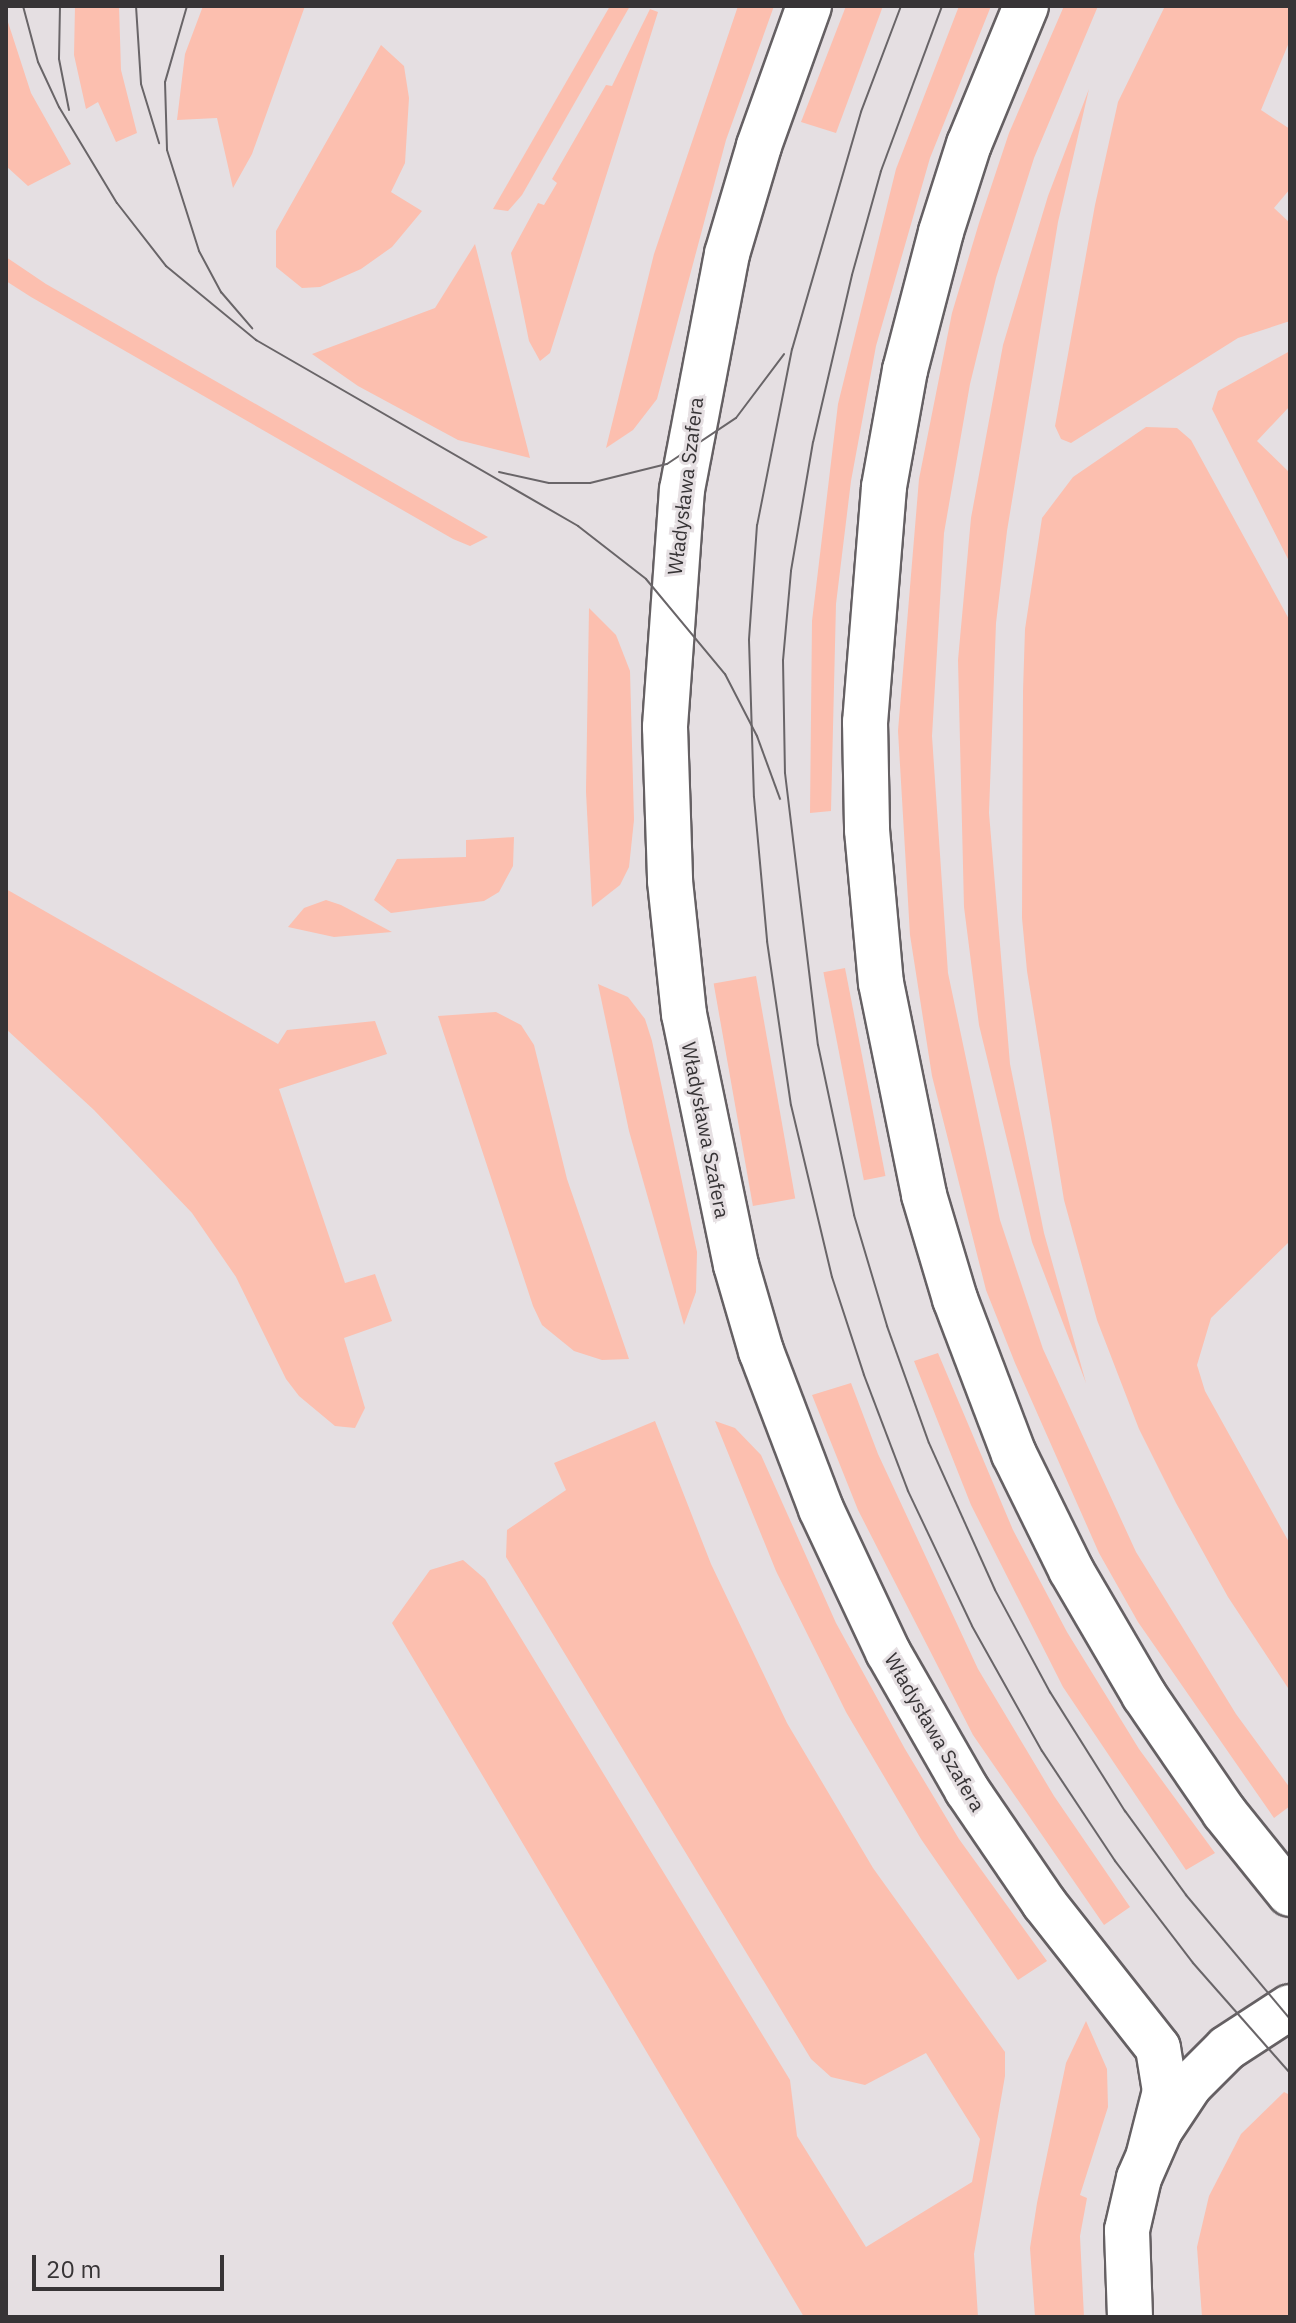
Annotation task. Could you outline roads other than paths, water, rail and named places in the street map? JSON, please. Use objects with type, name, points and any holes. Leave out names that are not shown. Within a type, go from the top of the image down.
[{"type":"main road","name":"Władysława Szafera","points":[[809,6],[763,132],[727,254],[705,349],[680,499],[665,727],[670,881],[684,1014],[736,1265],[810,1484],[881,1639],[967,1790],[1044,1903],[1163,2058],[1165,2091],[1149,2154]]},
{"type":"main road","points":[[1026,6],[944,220],[905,370],[884,487],[865,722],[867,830],[881,983],[924,1195],[962,1321],[1014,1454],[1077,1583],[1137,1685],[1215,1800],[1290,1894]]},
{"type":"main road","points":[[1130,2317],[1127,2230],[1149,2154],[1174,2107],[1207,2066],[1239,2039],[1290,2007]]},
{"type":"tram line","points":[[23,6],[38,62],[59,107],[117,203],[166,266],[256,340],[578,526],[646,579],[725,674],[757,736],[780,799]]},
{"type":"tram line","points":[[60,6],[59,59],[69,110]]},
{"type":"tram line","points":[[136,6],[141,84],[159,143]]},
{"type":"tram line","points":[[187,6],[165,82],[167,150],[199,251],[221,292],[252,328]]},
{"type":"tram line","points":[[901,6],[861,112],[792,349],[757,525],[749,640],[754,797],[767,941],[791,1105],[832,1277],[864,1375],[908,1491],[972,1626],[1042,1751],[1115,1861],[1193,1963],[1290,2073]]},
{"type":"tram line","points":[[942,6],[881,171],[852,275],[813,442],[791,571],[783,660],[785,773],[818,1045],[854,1215],[887,1326],[929,1443],[995,1590],[1050,1692],[1125,1811],[1186,1895],[1290,2019]]},
{"type":"tram line","points":[[499,472],[549,483],[590,483],[667,464],[736,418],[784,354]]}]
